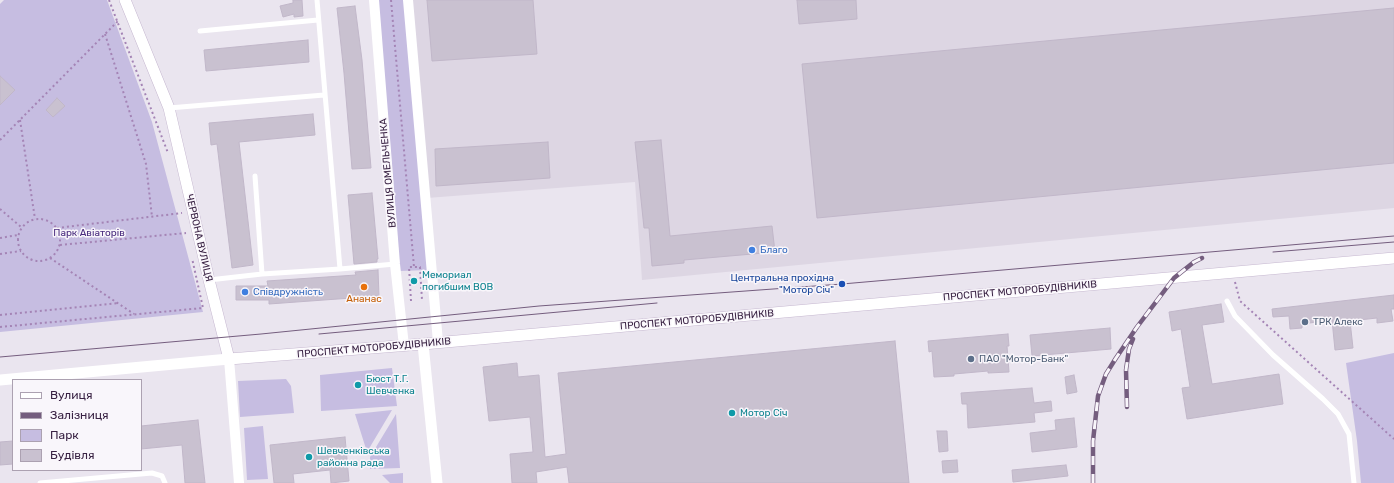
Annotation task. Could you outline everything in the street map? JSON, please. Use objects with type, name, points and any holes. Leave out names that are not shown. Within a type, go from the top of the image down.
[{"type":"main road","name":"ЧЕРВОНА ВУЛИЦЯ","points":[[125,0],[169,108],[229,359]]},
{"type":"main road","name":"ПРОСПЕКТ МОТОРОБУДІВНИКІВ","points":[[0,380],[229,359],[404,346],[1394,258]]},
{"type":"main road","points":[[423,344],[437,483]]},
{"type":"street","name":"ВУЛИЦЯ ОМЕЛЬЧЕНКА","points":[[374,0],[395,264],[404,346]]},
{"type":"street","points":[[408,0],[438,342]]},
{"type":"street","name":"ЧЕРВОНА ВУЛИЦЯ","points":[[229,359],[239,483]]},
{"type":"lane","points":[[316,0],[340,269]]},
{"type":"lane","points":[[200,31],[318,20]]},
{"type":"lane","points":[[169,108],[324,95]]},
{"type":"lane","points":[[255,176],[262,274]]},
{"type":"lane","points":[[209,280],[262,274],[395,264]]},
{"type":"lane","points":[[1227,301],[1235,316],[1273,355],[1338,414],[1349,434],[1354,483]]},
{"type":"lane","points":[[40,483],[152,473],[162,476],[165,483]]},
{"type":"path","points":[[109,0],[169,157]]},
{"type":"path","points":[[391,0],[414,267]]},
{"type":"path","points":[[0,140],[118,21]]},
{"type":"path","points":[[105,34],[146,164],[152,217]]},
{"type":"path","points":[[20,120],[35,219]]},
{"type":"path","points":[[57,228],[182,213],[180,206]]},
{"type":"path","points":[[0,209],[21,227]]},
{"type":"path","points":[[35,219],[44,219],[51,222],[57,228],[60,236],[60,245],[56,252],[50,258],[42,261],[34,261],[26,258],[18,244],[18,235],[21,227],[27,222],[35,219]]},
{"type":"path","points":[[60,245],[186,233],[185,227]]},
{"type":"path","points":[[0,238],[18,235]]},
{"type":"path","points":[[0,254],[21,251]]},
{"type":"path","points":[[0,327],[203,308],[191,256]]},
{"type":"path","points":[[50,258],[135,314]]},
{"type":"path","points":[[411,301],[409,267],[420,267],[422,300]]},
{"type":"path","points":[[1234,281],[1240,301],[1394,439]]},
{"type":"path","points":[[0,315],[119,303]]},
{"type":"path","points":[[1389,434],[1394,434]]},
{"type":"shaded area","points":[[411,0],[1394,0],[1394,208],[642,280],[635,182],[427,198]]},
{"type":"green space","name":"Парк Авіаторів","points":[[4,0],[107,0],[152,122],[203,312],[0,332],[0,4]]},
{"type":"green space","points":[[378,0],[404,0],[428,270],[400,271]]},
{"type":"green space","points":[[1394,353],[1394,483],[1361,483],[1357,441],[1346,363]]},
{"type":"green space","points":[[392,368],[397,406],[321,411],[320,375]]},
{"type":"green space","points":[[286,379],[291,386],[294,413],[240,417],[238,381]]},
{"type":"green space","points":[[392,410],[367,452],[355,414]]},
{"type":"green space","points":[[396,414],[400,468],[370,469],[370,457]]},
{"type":"green space","points":[[263,426],[268,479],[247,480],[244,428]]},
{"type":"green space","points":[[403,473],[403,483],[390,483],[382,475]]},
{"type":"building","points":[[293,0],[302,0],[303,16],[294,17],[294,14],[283,17],[280,6],[293,3]]},
{"type":"building","points":[[427,0],[533,0],[537,54],[432,61]]},
{"type":"building","points":[[797,0],[856,0],[857,19],[799,24]]},
{"type":"building","points":[[355,6],[362,60],[371,168],[352,169],[337,8]]},
{"type":"building","points":[[1394,8],[1394,163],[817,218],[802,64]]},
{"type":"building","points":[[308,40],[309,62],[206,71],[204,50]]},
{"type":"building","points":[[0,76],[15,90],[0,105]]},
{"type":"building","points":[[57,98],[65,106],[53,117],[46,110]]},
{"type":"building","points":[[313,114],[315,135],[239,142],[253,265],[232,268],[217,144],[211,145],[209,123]]},
{"type":"building","points":[[661,140],[670,236],[772,226],[775,252],[684,260],[684,263],[652,266],[649,228],[644,228],[635,142]]},
{"type":"building","points":[[548,142],[550,178],[436,186],[435,149]]},
{"type":"building","points":[[372,193],[378,259],[377,262],[354,264],[348,195]]},
{"type":"building","points":[[378,270],[379,296],[269,304],[269,300],[236,300],[236,286],[268,286],[267,281],[356,275],[355,272]]},
{"type":"building","name":"ТРК Алекс","points":[[1394,295],[1394,309],[1391,309],[1393,321],[1377,323],[1377,318],[1350,321],[1353,348],[1335,350],[1332,320],[1302,324],[1302,328],[1290,329],[1289,316],[1273,317],[1272,309]]},
{"type":"building","points":[[1221,304],[1224,322],[1202,325],[1212,384],[1279,374],[1283,404],[1187,419],[1182,388],[1190,387],[1181,329],[1172,331],[1169,312]]},
{"type":"building","points":[[1110,328],[1111,349],[1032,356],[1030,335]]},
{"type":"building","points":[[1008,334],[1009,346],[1007,346],[1009,372],[988,373],[988,371],[954,374],[954,376],[934,377],[932,351],[929,352],[928,341]]},
{"type":"building","name":"Мотор Січ","points":[[895,341],[909,483],[569,483],[567,467],[536,472],[537,483],[512,483],[510,454],[533,452],[530,417],[489,421],[483,367],[517,363],[518,377],[539,375],[545,457],[566,454],[558,373]]},
{"type":"building","points":[[1074,375],[1077,392],[1067,394],[1065,377]]},
{"type":"building","points":[[1032,388],[1034,403],[1051,401],[1052,411],[1034,413],[1035,422],[968,428],[967,404],[962,404],[961,393]]},
{"type":"building","points":[[1074,418],[1077,447],[1032,452],[1030,433],[1056,430],[1055,420]]},
{"type":"building","points":[[198,420],[205,483],[185,483],[182,445],[142,449],[142,426]]},
{"type":"building","points":[[937,431],[947,431],[948,451],[939,452]]},
{"type":"building","name":"Шевченківська районна рада","points":[[345,437],[349,481],[331,483],[330,470],[293,474],[294,483],[274,483],[270,445]]},
{"type":"building","points":[[12,441],[12,464],[0,465],[0,442]]},
{"type":"building","points":[[957,460],[958,472],[943,473],[942,461]]},
{"type":"building","points":[[1066,465],[1068,476],[1013,482],[1012,470]]},
{"type":"tram line","points":[[0,357],[261,334],[539,306],[842,284],[1394,236]]},
{"type":"tram line","points":[[1273,252],[1394,242]]},
{"type":"tram line","points":[[319,334],[657,303]]},
{"type":"railway","points":[[1093,483],[1093,441],[1098,396],[1106,374],[1137,327],[1174,278],[1194,262],[1202,258]]},
{"type":"railway","points":[[1127,407],[1126,370],[1129,349],[1133,339]]},
{"type":"place","name":"Благо","points":[[752,250]]},
{"type":"place","name":"Мемориал погибшим ВОВ","points":[[414,281]]},
{"type":"place","name":"Центральна прохідна \"Мотор Січ\"","points":[[842,284]]},
{"type":"place","name":"Ананас","points":[[364,287]]},
{"type":"place","name":"Співдружність","points":[[245,292]]},
{"type":"place","name":"ТРК Алекс","points":[[1305,322]]},
{"type":"place","name":"ПАО \"Мотор-Банк\"","points":[[971,359]]},
{"type":"place","name":"Бюст Т.Г. Шевченка","points":[[358,385]]},
{"type":"place","name":"Мотор Січ","points":[[732,413]]},
{"type":"place","name":"Шевченківська районна рада","points":[[309,457]]}]
